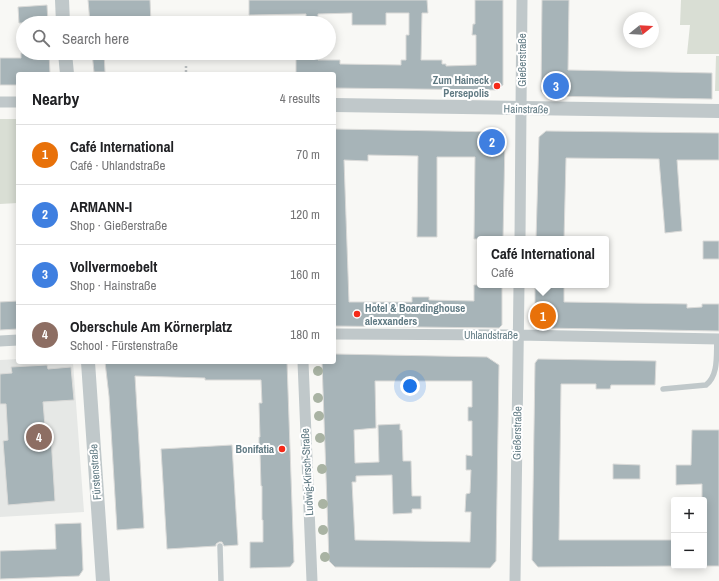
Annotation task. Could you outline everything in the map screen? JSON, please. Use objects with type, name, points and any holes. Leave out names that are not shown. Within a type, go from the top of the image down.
[{"type":"street","points":[[62,0],[63,16]]},
{"type":"street","name":"Gießerstraße","points":[[520,236],[522,0]]},
{"type":"street","points":[[66,60],[67,72]]},
{"type":"street","points":[[0,102],[16,102]]},
{"type":"street","name":"Hainstraße","points":[[336,105],[719,112]]},
{"type":"street","name":"Gießerstraße","points":[[516,581],[519,288]]},
{"type":"street","name":"Uhlandstraße","points":[[336,334],[518,335],[718,339]]},
{"type":"street","points":[[0,341],[16,340]]},
{"type":"street","name":"Fürstenstraße","points":[[88,364],[103,581]]},
{"type":"street","name":"Ludwig-Kirsch-Straße","points":[[303,364],[312,581]]},
{"type":"lane","points":[[664,389],[706,385],[710,382],[716,370],[718,339]]},
{"type":"lane","points":[[220,546],[221,581]]},
{"type":"path","points":[[186,66],[186,72]]},
{"type":"shaded area","points":[[681,0],[719,0],[719,54],[687,54],[690,25],[680,25]]},
{"type":"shaded area","points":[[716,56],[719,56],[719,91],[715,91]]},
{"type":"shaded area","points":[[0,119],[16,119],[16,203],[0,204]]},
{"type":"shaded area","points":[[16,359],[16,364],[73,364],[84,512],[0,517],[0,360]]},
{"type":"building","points":[[88,0],[150,0],[151,16],[89,16]]},
{"type":"building","points":[[249,0],[427,0],[428,13],[422,13],[421,60],[442,60],[442,64],[446,64],[446,66],[476,65],[476,35],[472,35],[473,24],[475,24],[475,0],[503,0],[503,85],[498,90],[336,88],[336,72],[296,72],[296,60],[340,60],[340,64],[401,65],[401,60],[406,60],[406,35],[409,35],[409,13],[386,13],[386,25],[352,25],[352,13],[318,14],[318,16],[306,16],[306,14],[249,15]]},
{"type":"building","points":[[542,0],[569,0],[568,70],[712,73],[712,99],[545,96],[541,91]]},
{"type":"building","points":[[47,5],[48,16],[19,16],[18,7]]},
{"type":"building","points":[[0,58],[16,58],[16,60],[49,60],[50,72],[16,72],[16,85],[0,85]]},
{"type":"building","points":[[93,60],[104,60],[105,72],[94,72]]},
{"type":"building","points":[[336,129],[498,132],[505,139],[503,236],[477,236],[477,239],[474,239],[475,157],[437,157],[437,237],[417,237],[418,156],[368,155],[368,161],[344,160],[349,302],[412,302],[412,297],[429,297],[429,300],[474,301],[474,285],[477,285],[477,288],[502,288],[502,325],[499,328],[336,326]]},
{"type":"building","points":[[546,131],[719,133],[719,160],[677,160],[682,231],[665,233],[659,159],[566,158],[564,236],[536,236],[539,137]]},
{"type":"building","points":[[703,241],[719,241],[719,259],[703,259]]},
{"type":"building","points":[[535,288],[564,288],[564,302],[687,304],[687,308],[702,307],[702,304],[719,304],[719,331],[542,328],[535,321]]},
{"type":"building","points":[[16,301],[16,329],[0,330],[0,302]]},
{"type":"building","points":[[336,354],[487,357],[499,365],[496,561],[490,568],[335,567],[329,561],[322,364],[336,364]],"holes":[[[375,381],[472,381],[472,407],[468,407],[468,421],[472,421],[472,456],[466,455],[466,470],[471,470],[470,493],[466,494],[465,512],[471,512],[470,542],[355,540],[352,482],[356,482],[356,476],[392,475],[393,514],[412,513],[412,509],[421,509],[421,496],[412,496],[411,461],[403,461],[402,430],[400,430],[400,424],[378,425],[379,462],[355,463],[354,430],[376,428]]]},
{"type":"building","points":[[538,359],[656,361],[655,385],[611,385],[610,389],[596,389],[596,384],[561,384],[559,540],[671,540],[671,566],[538,567],[532,560],[535,363]]},
{"type":"building","points":[[105,364],[287,364],[294,562],[290,567],[250,568],[250,542],[263,542],[262,486],[260,452],[259,453],[259,403],[262,403],[261,380],[205,380],[205,378],[135,376],[144,528],[117,530],[109,396]]},
{"type":"building","points":[[47,365],[48,369],[71,367],[74,400],[43,402],[46,438],[51,437],[55,501],[8,505],[3,441],[8,440],[6,404],[0,404],[0,374],[12,373],[11,367]]},
{"type":"building","points":[[692,430],[719,430],[719,566],[707,566],[707,497],[702,497],[702,484],[676,485],[676,465],[691,465]]},
{"type":"building","points":[[232,445],[238,545],[224,546],[222,542],[219,542],[216,546],[167,549],[161,449]]},
{"type":"building","points":[[613,464],[640,465],[640,479],[613,479]]},
{"type":"building","points":[[81,523],[83,570],[79,576],[0,579],[0,551],[56,549],[55,524]]},
{"type":"place","name":"Zum Haineck Persepolis","points":[[497,86]]},
{"type":"place","name":"Vollvermoebelt","points":[[556,86]]},
{"type":"place","name":"ARMANN-I","points":[[492,142]]},
{"type":"place","name":"Hotel & Boardinghouse alexxanders","points":[[357,314]]},
{"type":"place","name":"Café International","points":[[543,316]]},
{"type":"place","name":"Oberschule Am Körnerplatz","points":[[39,437]]},
{"type":"place","name":"Bonifatia","points":[[282,449]]}]
